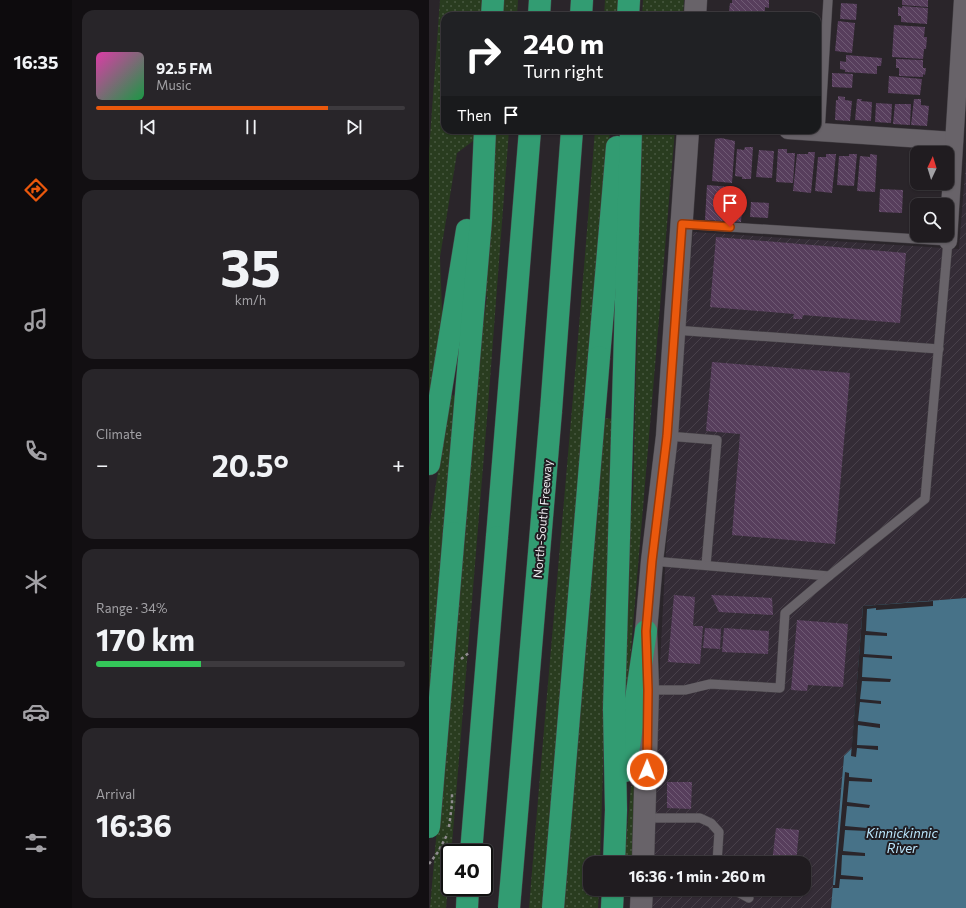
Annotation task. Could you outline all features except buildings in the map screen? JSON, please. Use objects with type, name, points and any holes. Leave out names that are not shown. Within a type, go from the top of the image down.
[{"type":"highway","points":[[492,12],[493,0]]},
{"type":"highway","points":[[539,12],[540,0]]},
{"type":"highway","points":[[581,12],[582,0]]},
{"type":"highway","points":[[628,12],[629,0]]},
{"type":"highway","points":[[634,0],[634,12]]},
{"type":"highway","points":[[429,464],[483,134]]},
{"type":"highway","points":[[429,827],[481,220],[484,134]]},
{"type":"highway","points":[[472,844],[530,134]]},
{"type":"highway","name":"North-South Freeway","points":[[509,908],[551,411],[572,134]]},
{"type":"highway","points":[[553,908],[618,134]]},
{"type":"highway","points":[[614,856],[616,810],[614,708],[631,134]]},
{"type":"highway","points":[[616,810],[628,753],[646,631]]},
{"type":"highway","points":[[467,908],[468,896]]},
{"type":"street","points":[[695,12],[696,0]]},
{"type":"street","points":[[951,198],[963,0]]},
{"type":"street","points":[[821,132],[954,141]]},
{"type":"street","points":[[643,856],[648,690],[646,631],[652,561],[667,436],[688,134]]},
{"type":"street","points":[[641,908],[642,896]]},
{"type":"lane","points":[[821,116],[828,0]]},
{"type":"lane","points":[[682,224],[910,239]]},
{"type":"lane","points":[[648,690],[685,690],[710,684],[779,688],[785,613],[925,499],[948,242]]},
{"type":"lane","points":[[674,330],[939,349]]},
{"type":"lane","points":[[667,436],[717,440],[705,565]]},
{"type":"lane","points":[[652,561],[829,576]]},
{"type":"lane","points":[[645,818],[700,818],[711,823],[719,832],[717,856]]},
{"type":"lane","points":[[745,896],[749,898]]},
{"type":"shaded area","points":[[966,160],[966,598],[863,606],[852,748],[844,756],[831,908],[651,908],[652,896],[811,896],[811,856],[652,856],[666,550],[693,232],[959,249]]},
{"type":"green space","points":[[440,0],[483,0],[482,12],[441,12],[441,134],[473,134],[473,141],[457,153],[440,257],[443,338],[429,428],[429,151]]},
{"type":"green space","points":[[504,0],[518,0],[517,12],[503,12]]},
{"type":"green space","points":[[605,0],[619,0],[618,12],[604,12]]},
{"type":"green space","points":[[643,0],[684,0],[683,12],[642,12]]},
{"type":"green space","points":[[494,134],[509,134],[452,844],[441,844],[441,896],[447,896],[446,908],[430,908],[478,359],[487,296],[482,294]]},
{"type":"green space","points":[[595,134],[610,134],[543,908],[529,908],[545,714]]},
{"type":"green space","points":[[639,134],[675,134],[626,708],[623,621],[633,490],[638,293],[634,275]]},
{"type":"green space","points":[[452,395],[455,396],[429,708],[429,528],[444,434]]},
{"type":"green space","points":[[603,418],[614,419],[600,856],[583,856],[583,896],[599,896],[598,908],[561,908]]},
{"type":"green space","points":[[631,786],[635,786],[632,856],[625,856]]},
{"type":"water","name":"Kinnickinnic River","points":[[966,598],[966,908],[831,908],[844,756],[852,748],[863,606]]},
{"type":"pier","points":[[933,601],[933,606],[876,610],[876,608],[867,609],[866,631],[887,633],[887,636],[865,635],[864,654],[892,656],[892,659],[863,657],[862,677],[891,679],[890,682],[862,681],[860,699],[881,701],[881,704],[860,702],[858,721],[880,724],[880,728],[858,725],[857,745],[878,746],[878,750],[857,748],[856,757],[851,756],[863,606]]},
{"type":"pier","points":[[845,772],[849,773],[849,777],[872,779],[872,782],[849,781],[847,802],[870,805],[869,808],[847,806],[845,826],[867,828],[867,831],[845,830],[843,851],[865,853],[865,856],[842,855],[841,875],[863,877],[863,880],[840,879],[839,888],[833,888],[833,885],[835,885]]},
{"type":"route","points":[[647,770],[648,690],[646,631],[652,561],[667,436],[682,224],[730,227]]}]
